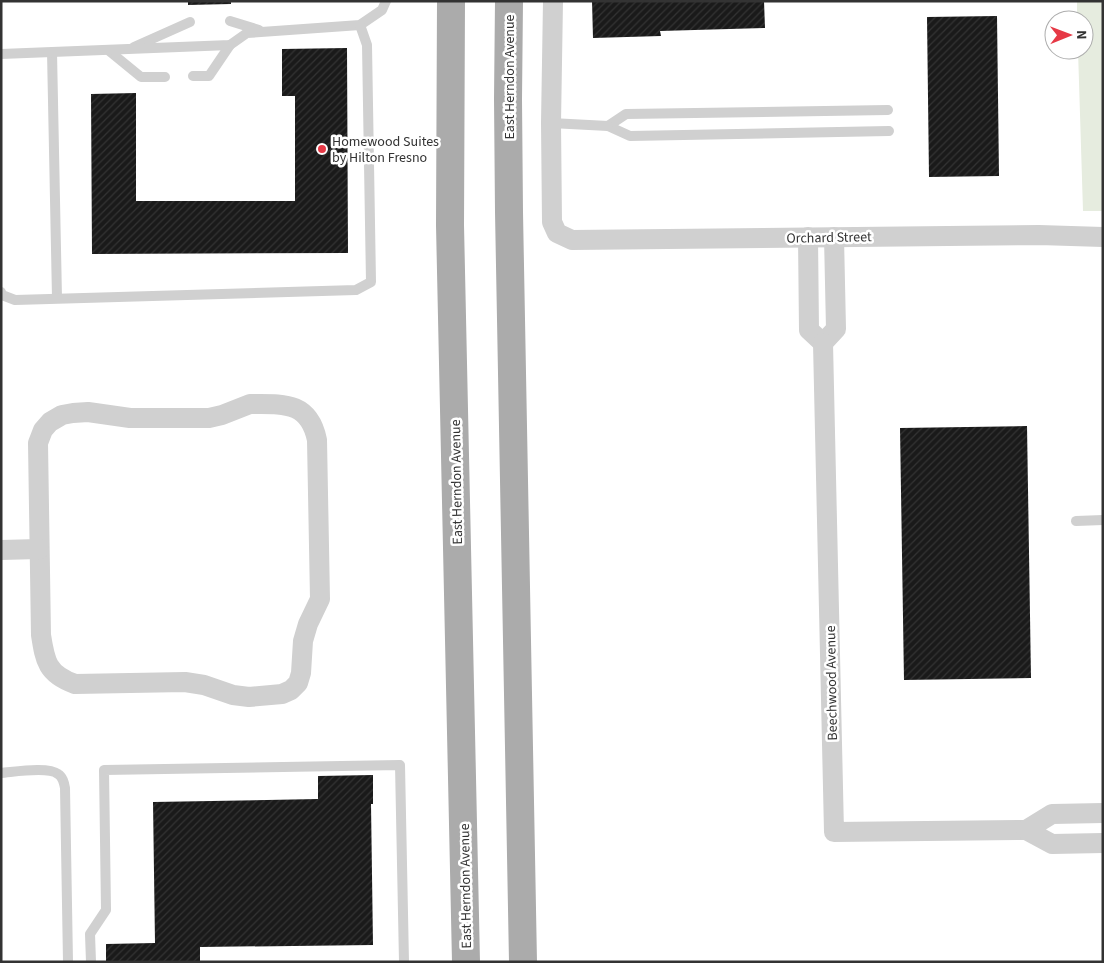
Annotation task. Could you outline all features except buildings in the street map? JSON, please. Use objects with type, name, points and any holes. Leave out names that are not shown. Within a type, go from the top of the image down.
[{"type":"main road","name":"East Herndon Avenue","points":[[451,1],[451,235],[466,962]]},
{"type":"main road","name":"East Herndon Avenue","points":[[509,1],[509,222],[523,962]]},
{"type":"street","points":[[551,123],[553,1]]},
{"type":"street","name":"Orchard Street","points":[[551,123],[552,222],[557,234],[572,240],[1039,235],[1103,237]]},
{"type":"street","points":[[808,237],[809,330],[823,343],[836,329],[834,237]]},
{"type":"street","name":"Beechwood Avenue","points":[[823,343],[834,832],[1026,830],[1052,844],[1103,843]]},
{"type":"street","points":[[250,404],[286,404],[300,410],[308,417],[314,428],[316,440],[320,599],[308,624],[303,641],[301,673],[298,683],[291,690],[282,694],[233,695],[204,685],[185,682],[74,684],[62,679],[51,670],[44,655],[41,635],[39,549],[38,443],[43,430],[50,422],[62,415],[88,412],[130,418],[209,418],[250,404]]},
{"type":"street","points":[[1,550],[39,549]]},
{"type":"street","points":[[1026,830],[1052,814],[1103,813]]},
{"type":"lane","points":[[193,76],[209,76],[230,45],[247,33],[360,25],[382,10],[386,1]]},
{"type":"lane","points":[[230,21],[265,32]]},
{"type":"lane","points":[[128,49],[190,22]]},
{"type":"lane","points":[[1,292],[2,295],[15,300],[356,290],[372,282],[367,45],[360,25]]},
{"type":"lane","points":[[1,54],[230,45]]},
{"type":"lane","points":[[108,50],[141,77],[165,77]]},
{"type":"lane","points":[[52,52],[56,298]]},
{"type":"lane","points":[[608,126],[626,114],[888,110]]},
{"type":"lane","points":[[551,123],[608,126],[630,136],[889,131]]},
{"type":"lane","points":[[1076,521],[1103,520]]},
{"type":"lane","points":[[91,962],[90,934],[106,910],[104,770],[400,765],[404,962]]},
{"type":"lane","points":[[1,773],[48,770],[58,773],[63,780],[65,788],[68,962]]},
{"type":"shaded area","points":[[1077,1],[1103,1],[1103,211],[1083,211],[1078,60],[1094,60],[1094,10],[1077,10]]},
{"type":"place","name":"Homewood Suites by Hilton Fresno","points":[[322,149]]}]
